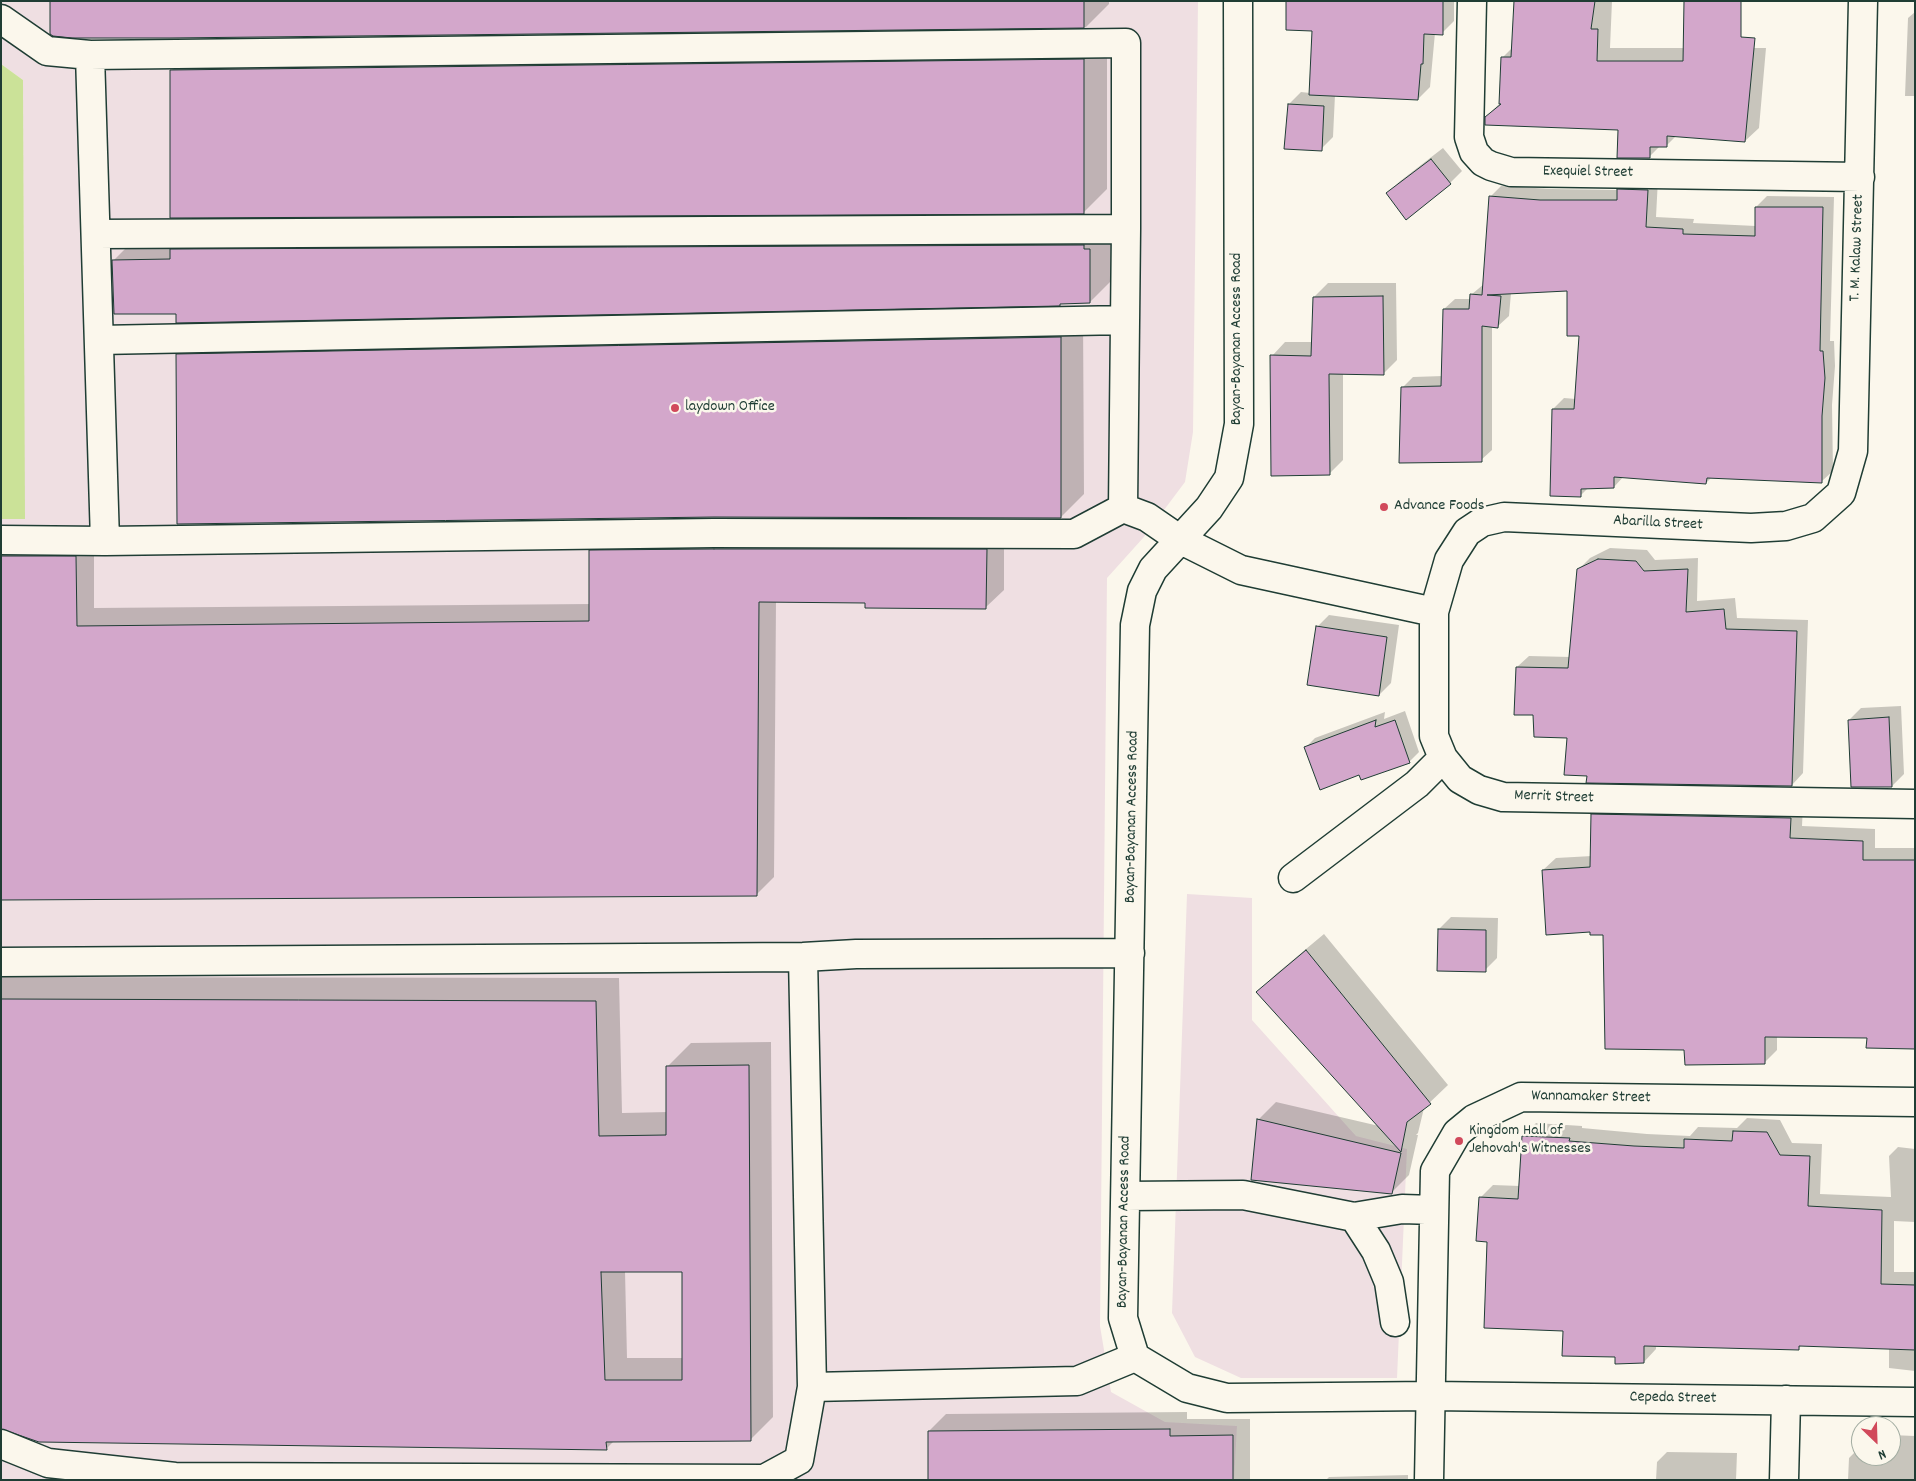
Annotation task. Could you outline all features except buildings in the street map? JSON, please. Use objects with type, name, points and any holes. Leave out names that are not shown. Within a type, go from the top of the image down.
[{"type":"street","name":"Bayan-Bayanan Access Road","points":[[1135,1357],[1123,1318],[1135,624],[1142,591],[1153,569],[1209,508],[1230,478],[1239,424],[1238,1]]},
{"type":"street","name":"Exequiel Street","points":[[1472,1],[1470,137],[1474,152],[1483,162],[1491,166],[1511,172],[1860,177]]},
{"type":"street","name":"T. M. Kalaw Street","points":[[1841,493],[1853,451],[1863,1]]},
{"type":"street","points":[[1,19],[47,51],[90,55],[1126,43],[1123,508]]},
{"type":"street","points":[[90,55],[105,541]]},
{"type":"street","points":[[96,234],[1126,229]]},
{"type":"street","points":[[98,340],[1125,320]]},
{"type":"street","name":"Abarilla Street","points":[[1468,532],[1482,522],[1504,517],[1751,528],[1786,526],[1813,518],[1841,493]]},
{"type":"street","points":[[1,540],[105,541],[714,533],[1074,534],[1123,508],[1147,517],[1179,539],[1241,570],[1434,612]]},
{"type":"street","name":"Merrit Street","points":[[1468,532],[1449,560],[1434,612],[1434,736],[1443,758],[1460,779],[1479,790],[1503,797],[1915,804]]},
{"type":"street","points":[[1293,878],[1417,784],[1443,758]]},
{"type":"street","points":[[1,962],[1130,953]]},
{"type":"street","points":[[1,1444],[48,1463],[175,1477],[764,1479],[799,1460],[812,1387],[803,957]]},
{"type":"street","name":"Wannamaker Street","points":[[1429,1480],[1435,1171],[1457,1133],[1474,1119],[1521,1097],[1915,1102]]},
{"type":"street","points":[[1126,1196],[1243,1195],[1354,1218],[1402,1209],[1434,1210]]},
{"type":"street","points":[[1354,1218],[1376,1251],[1386,1274],[1395,1322]]},
{"type":"street","points":[[812,1387],[1077,1381],[1135,1357],[1187,1388],[1227,1398],[1431,1396]]},
{"type":"street","name":"Cepeda Street","points":[[1431,1396],[1915,1402]]},
{"type":"street","points":[[1784,1480],[1786,1400]]},
{"type":"shaded area","points":[[1,1],[1198,1],[1193,432],[1185,482],[1143,538],[1107,578],[1100,1326],[1111,1392],[1165,1422],[1237,1426],[1234,1480],[1,1480],[1,519],[24,519],[23,80],[1,64]]},
{"type":"shaded area","points":[[1187,894],[1252,898],[1252,1020],[1356,1136],[1407,1149],[1397,1378],[1241,1378],[1195,1357],[1172,1313]]},
{"type":"green space","points":[[1,64],[23,80],[25,519],[1,519]]},
{"type":"place","name":"laydown Office","points":[[675,408]]},
{"type":"place","name":"Advance Foods","points":[[1384,507]]},
{"type":"place","name":"Kingdom Hall of Jehovah's Witnesses","points":[[1459,1141]]}]
